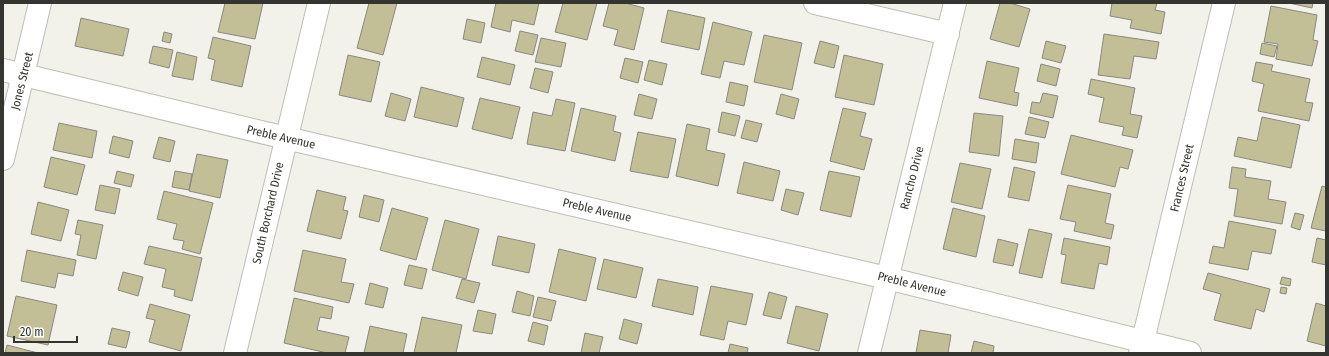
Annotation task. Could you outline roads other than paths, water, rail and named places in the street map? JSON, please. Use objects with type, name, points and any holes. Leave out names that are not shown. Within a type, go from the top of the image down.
[{"type":"street","name":"Jones Street","points":[[3,159],[13,72],[40,3]]},
{"type":"street","name":"South Borchard Drive","points":[[235,353],[319,3]]},
{"type":"street","points":[[815,3],[948,34]]},
{"type":"street","name":"Rancho Drive","points":[[869,353],[955,3]]},
{"type":"street","name":"Frances Street","points":[[1141,347],[1224,3]]},
{"type":"street","name":"Preble Avenue","points":[[13,72],[286,138],[887,278],[1141,347],[1190,353]]}]
